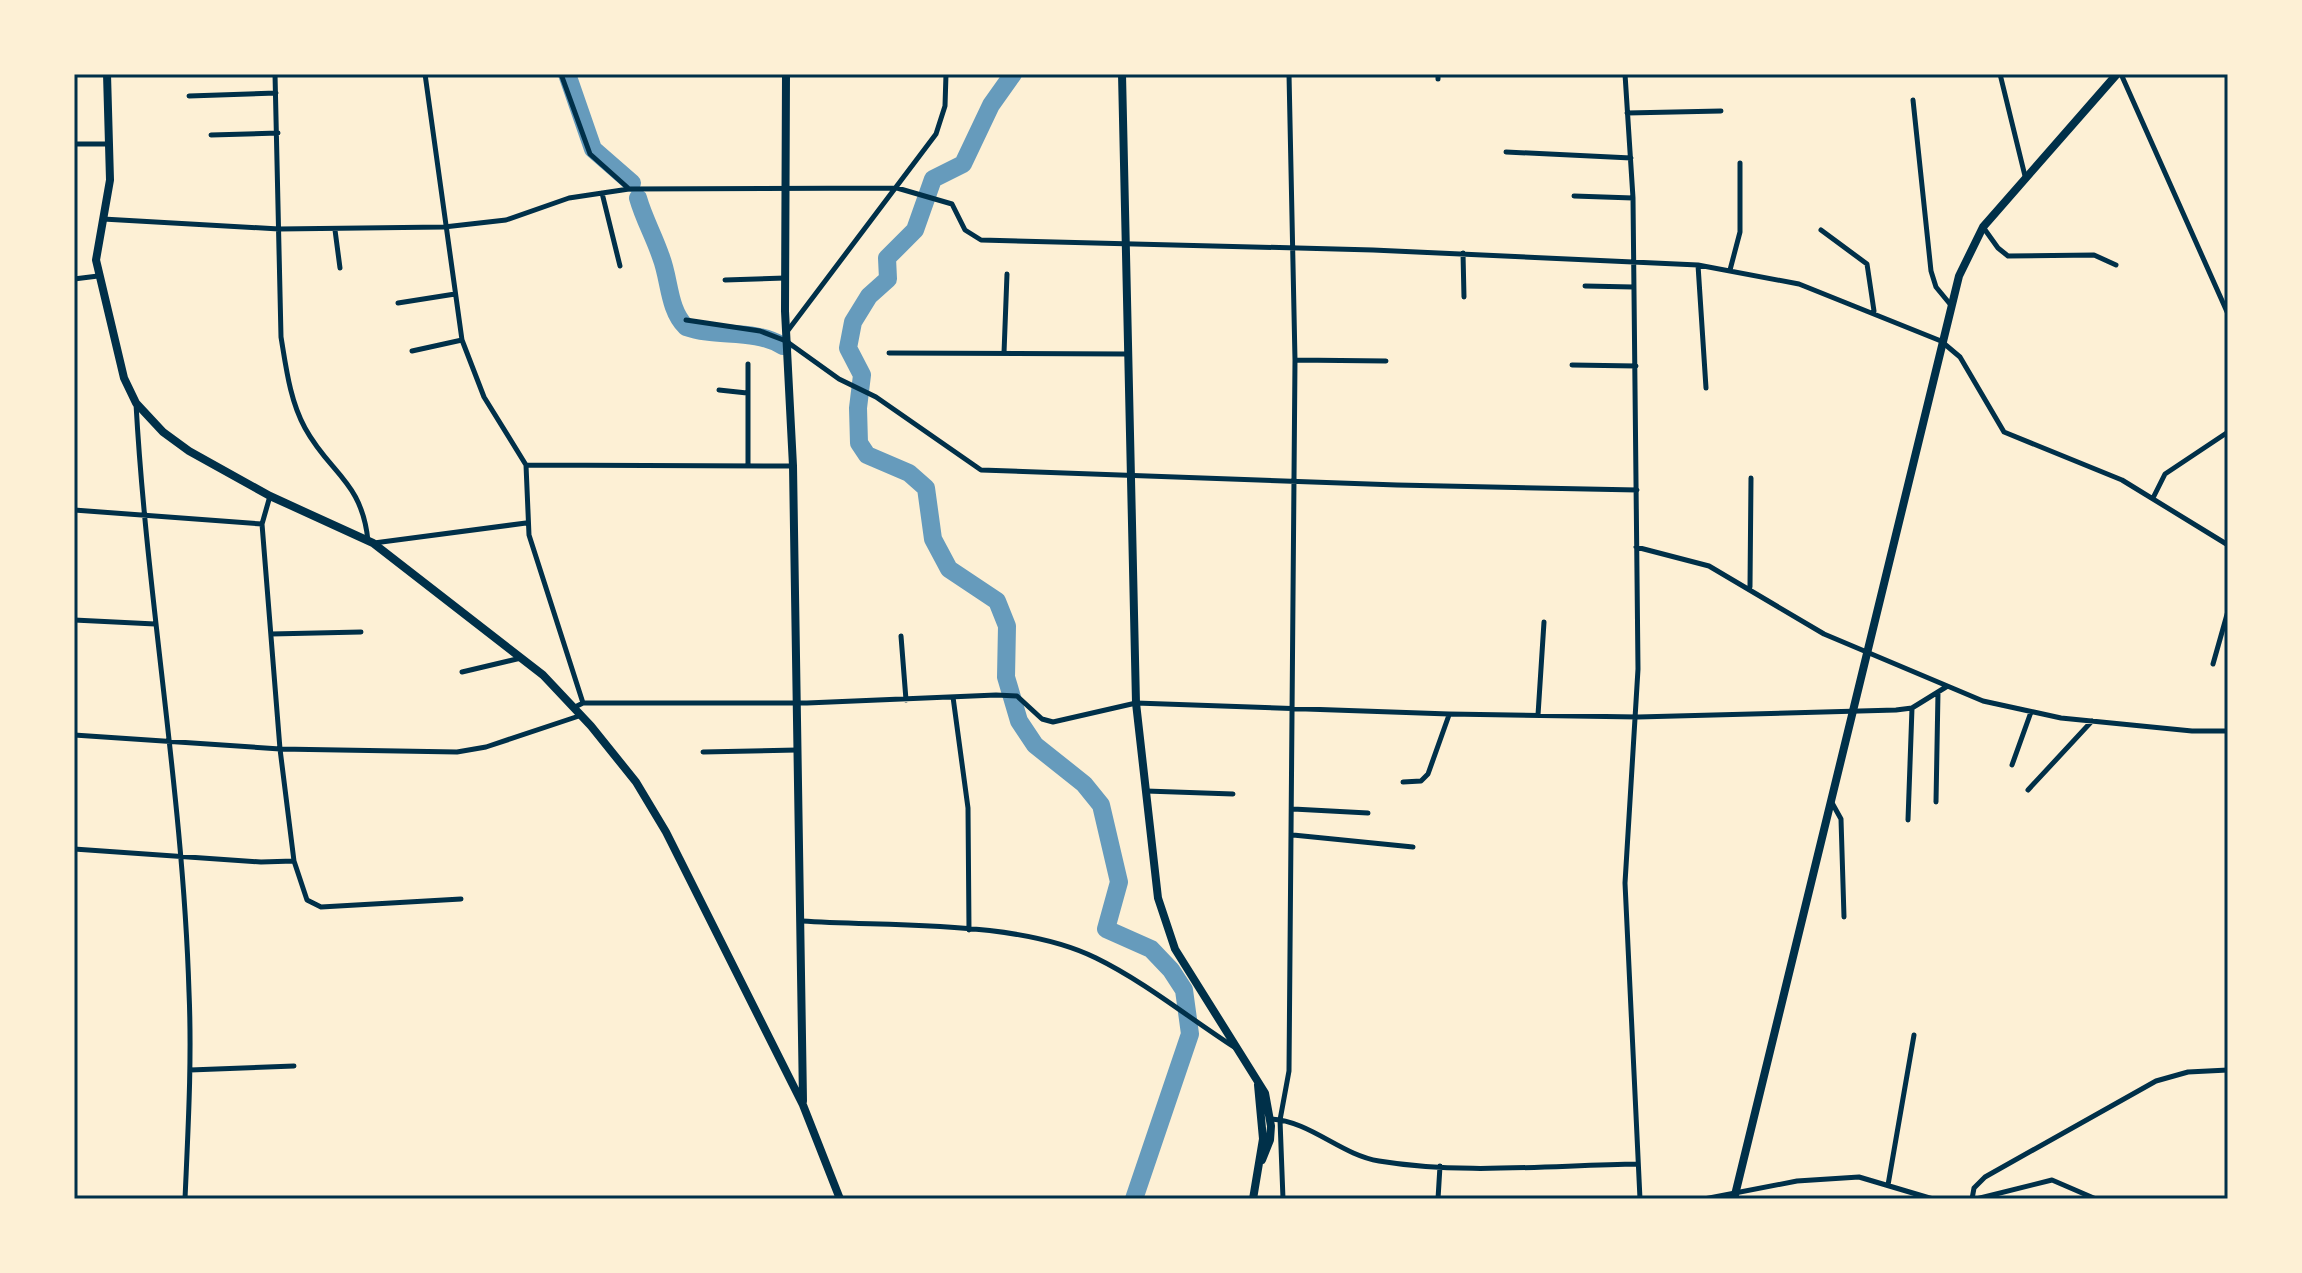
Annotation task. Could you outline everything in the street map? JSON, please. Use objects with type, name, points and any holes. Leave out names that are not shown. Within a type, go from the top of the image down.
[{"type":"main road","points":[[107,74],[110,180],[96,251],[98,276],[124,378],[136,403],[163,432],[189,451],[270,496],[370,542],[579,705],[582,715],[636,782],[666,832],[803,1105],[840,1199]]},
{"type":"main road","points":[[786,74],[786,338],[793,466],[803,1105]]},
{"type":"main road","points":[[1122,74],[1136,703],[1145,791],[1156,883],[1165,926],[1175,949],[1269,1102],[1275,1119],[1253,1199]]},
{"type":"main road","points":[[1735,1196],[1950,304],[1967,256],[1983,227],[2025,176],[2119,74]]},
{"type":"main road","points":[[1257,1084],[1263,1120],[1262,1160]]},
{"type":"street","points":[[275,74],[281,337],[294,400],[313,441],[361,503],[370,542],[526,523]]},
{"type":"street","points":[[425,74],[462,340],[484,397],[526,465],[526,523],[579,705],[796,703],[996,695],[1017,696],[1047,722],[1136,703],[1295,710],[1638,717],[1912,708],[1946,687]]},
{"type":"street","points":[[561,74],[590,154],[629,189]]},
{"type":"street","points":[[786,338],[897,188],[942,120],[946,74]]},
{"type":"street","points":[[1283,1199],[1275,1119],[1289,1071],[1295,710],[1295,360],[1289,74]]},
{"type":"street","points":[[1625,74],[1633,198],[1638,717],[1625,883],[1640,1199]]},
{"type":"street","points":[[2000,74],[2025,176]]},
{"type":"street","points":[[2119,74],[2228,314]]},
{"type":"street","points":[[189,96],[276,93]]},
{"type":"street","points":[[1913,100],[1931,271],[1936,287],[1950,304]]},
{"type":"street","points":[[1627,113],[1721,111]]},
{"type":"street","points":[[211,135],[278,133]]},
{"type":"street","points":[[74,144],[109,144]]},
{"type":"street","points":[[1506,152],[1631,158]]},
{"type":"street","points":[[1730,270],[1740,232],[1740,163]]},
{"type":"street","points":[[103,219],[279,229],[444,227],[506,220],[569,198],[629,189],[897,188],[952,204],[965,230],[976,239],[1463,253],[1698,265],[1799,284],[1874,311],[1941,341],[1960,357],[2004,432],[2102,471],[2153,498],[2228,545]]},
{"type":"street","points":[[602,193],[620,266]]},
{"type":"street","points":[[1574,196],[1633,198]]},
{"type":"street","points":[[1983,227],[2008,256],[2094,255],[2116,265]]},
{"type":"street","points":[[335,230],[340,268]]},
{"type":"street","points":[[1821,230],[1867,264],[1874,311]]},
{"type":"street","points":[[1463,253],[1464,297]]},
{"type":"street","points":[[1698,265],[1706,388]]},
{"type":"street","points":[[1004,353],[1007,274]]},
{"type":"street","points":[[74,279],[98,276]]},
{"type":"street","points":[[725,280],[786,278]]},
{"type":"street","points":[[1585,286],[1633,287]]},
{"type":"street","points":[[398,303],[455,294]]},
{"type":"street","points":[[686,320],[786,338],[856,389],[876,397],[981,470],[1637,490]]},
{"type":"street","points":[[412,351],[462,340]]},
{"type":"street","points":[[889,353],[1126,354]]},
{"type":"street","points":[[1295,360],[1386,361]]},
{"type":"street","points":[[748,364],[748,466]]},
{"type":"street","points":[[1572,365],[1636,366]]},
{"type":"street","points":[[719,390],[747,393]]},
{"type":"street","points":[[136,403],[143,513],[168,740],[189,989],[190,1070],[185,1199]]},
{"type":"street","points":[[2153,498],[2165,474],[2228,432]]},
{"type":"street","points":[[526,465],[793,466]]},
{"type":"street","points":[[1750,587],[1751,478]]},
{"type":"street","points":[[270,496],[262,524],[280,749],[294,861],[307,900],[315,907],[461,899]]},
{"type":"street","points":[[74,510],[262,524]]},
{"type":"street","points":[[1636,547],[1682,556],[1750,587],[1824,634],[1946,687],[2031,712],[2192,731],[2228,731]]},
{"type":"street","points":[[2213,664],[2228,611]]},
{"type":"street","points":[[74,620],[155,624]]},
{"type":"street","points":[[1538,715],[1544,622]]},
{"type":"street","points":[[271,634],[361,632]]},
{"type":"street","points":[[901,636],[906,700]]},
{"type":"street","points":[[462,672],[522,658]]},
{"type":"street","points":[[1936,802],[1938,692]]},
{"type":"street","points":[[953,697],[968,808],[969,930]]},
{"type":"street","points":[[1908,820],[1912,708]]},
{"type":"street","points":[[2012,765],[2031,712]]},
{"type":"street","points":[[1403,782],[1421,781],[1428,774],[1449,714]]},
{"type":"street","points":[[74,735],[280,749],[472,751],[582,715]]},
{"type":"street","points":[[2028,790],[2092,721]]},
{"type":"street","points":[[703,752],[797,750]]},
{"type":"street","points":[[1145,791],[1233,794]]},
{"type":"street","points":[[1830,800],[1841,819],[1844,917]]},
{"type":"street","points":[[1293,809],[1368,813]]},
{"type":"street","points":[[1293,835],[1413,847]]},
{"type":"street","points":[[74,849],[294,861]]},
{"type":"street","points":[[802,921],[969,930],[1048,941],[1077,950],[1117,970],[1236,1048]]},
{"type":"street","points":[[1888,1185],[1914,1035]]},
{"type":"street","points":[[190,1070],[294,1066]]},
{"type":"street","points":[[2096,1199],[2052,1180],[1974,1199],[1974,1188],[1985,1177],[2156,1081],[2188,1072],[2228,1070]]},
{"type":"street","points":[[1275,1119],[1364,1158],[1440,1166],[1638,1164]]},
{"type":"street","points":[[1438,1199],[1440,1166]]},
{"type":"street","points":[[1704,1199],[1735,1196],[1797,1181],[1859,1177],[1933,1199]]},
{"type":"waterway","points":[[567,74],[593,149],[632,183]]},
{"type":"waterway","points":[[1013,74],[991,105],[963,164],[933,179],[915,230],[887,258],[888,279],[869,296],[853,322],[848,348],[862,375],[858,408],[859,443],[867,455],[909,473],[926,488],[933,539],[949,569],[997,601],[1007,626],[1006,677],[1019,721],[1035,745],[1084,784],[1101,805],[1119,882],[1106,929],[1151,949],[1171,970],[1184,990],[1190,1034],[1134,1199]]},
{"type":"waterway","points":[[638,198],[661,257],[676,312],[686,327],[760,337],[783,346]]}]
